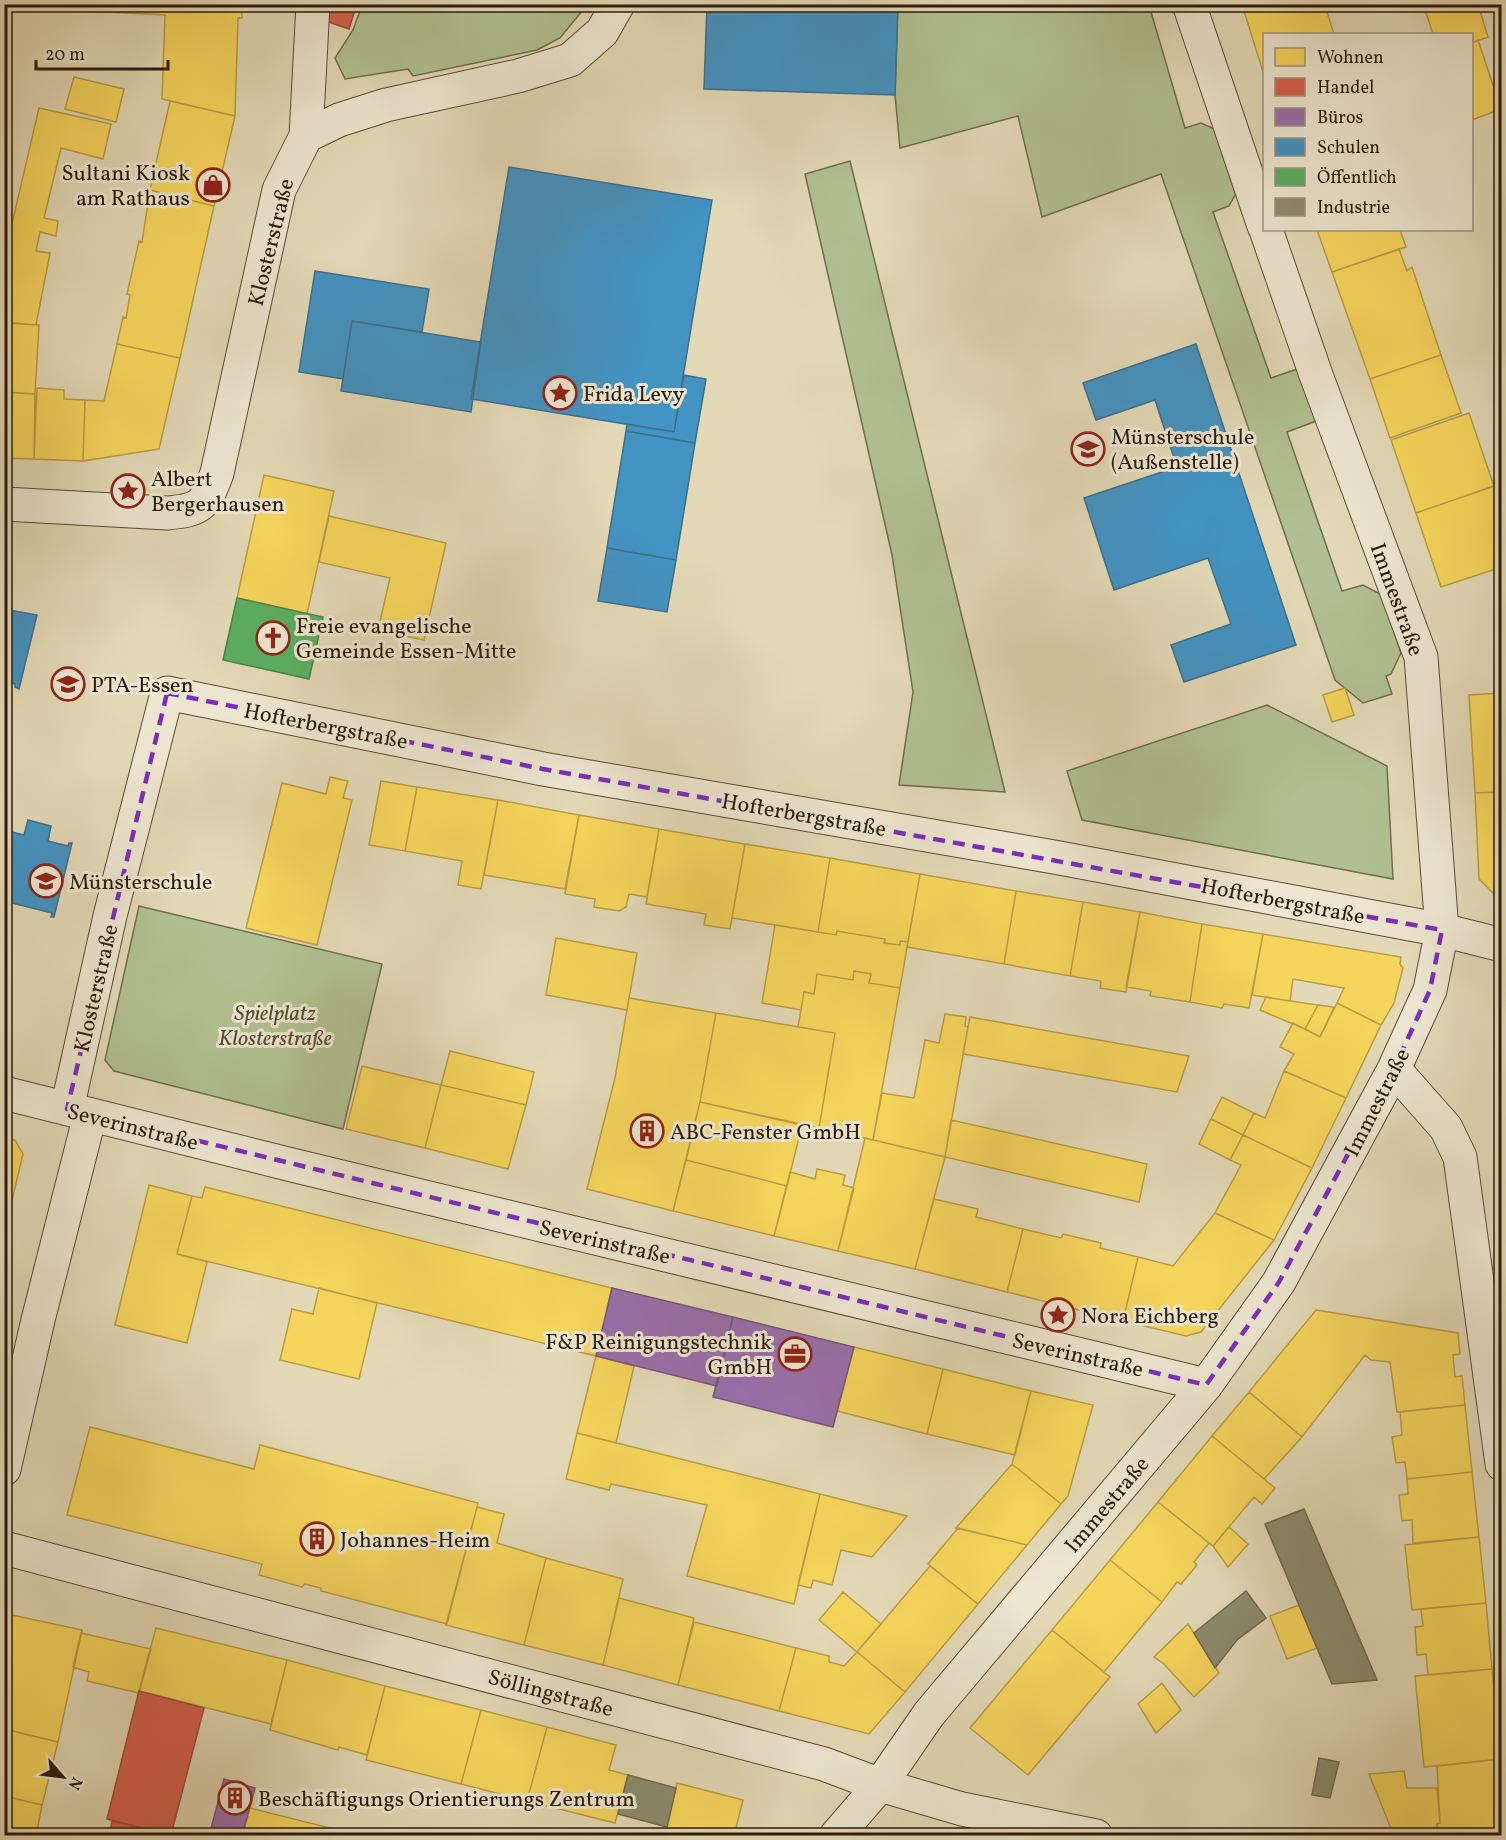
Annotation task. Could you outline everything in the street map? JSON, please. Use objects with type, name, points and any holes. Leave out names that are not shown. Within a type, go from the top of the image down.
[{"type":"street","points":[[313,4],[306,136],[339,120],[386,105],[518,76],[570,60],[602,32],[618,4]]},
{"type":"street","name":"Immestraße","points":[[1189,4],[1263,222]]},
{"type":"street","name":"Klosterstraße","points":[[4,504],[158,513],[193,511],[209,495],[216,473],[279,190],[306,136]]},
{"type":"street","name":"Immestraße","points":[[836,1836],[880,1785],[929,1714],[1206,1385],[1279,1282],[1394,1069],[1430,990],[1442,930],[1420,657],[1316,375],[1266,231]]},
{"type":"street","name":"Klosterstraße","points":[[4,1469],[38,1320],[78,1112],[110,916],[167,693]]},
{"type":"street","name":"Hofterbergstraße","points":[[167,693],[543,769],[1054,857],[1442,930],[1502,945]]},
{"type":"street","points":[[1394,1069],[1446,1128],[1460,1157],[1502,1464]]},
{"type":"street","name":"Severinstraße","points":[[4,1093],[1206,1385]]},
{"type":"street","name":"Söllingstraße","points":[[4,1548],[824,1764],[880,1785],[962,1809],[1096,1836]]},
{"type":"highlighted area","points":[[167,693],[543,769],[1442,930],[1430,990],[1394,1069],[1279,1282],[1206,1385],[67,1109]]},
{"type":"green space","points":[[362,4],[587,5],[560,38],[537,50],[413,76],[408,69],[345,79],[335,58],[353,30]]},
{"type":"green space","points":[[898,5],[1149,5],[1185,128],[1201,123],[1219,131],[1239,188],[1229,206],[1213,212],[1271,378],[1300,368],[1319,420],[1287,432],[1342,591],[1363,585],[1382,595],[1401,653],[1391,674],[1386,676],[1392,694],[1363,703],[1335,680],[1161,174],[1042,217],[1018,116],[900,148],[895,95]]},
{"type":"green space","points":[[850,161],[1005,792],[899,785],[913,692],[892,555],[805,174]]},
{"type":"green space","points":[[1267,705],[1387,766],[1393,879],[1082,820],[1067,771]]},
{"type":"green space","name":"Spielplatz Klosterstraße","points":[[139,906],[382,964],[343,1129],[114,1071],[105,1060]]},
{"type":"building: Wohnen","points":[[4,4],[86,4],[85,11],[4,8]]},
{"type":"building: Wohnen","points":[[86,4],[242,4],[242,18],[238,18],[235,116],[162,99],[165,15],[85,11]]},
{"type":"building: Wohnen","points":[[1242,4],[1264,4],[1244,11]]},
{"type":"building: Wohnen","points":[[1264,4],[1318,4],[1320,11],[1326,9],[1334,33],[1263,33],[1263,72],[1244,11]]},
{"type":"building: Wohnen","points":[[1423,4],[1478,4],[1488,37],[1473,43],[1473,33],[1433,33]]},
{"type":"building: Wohnen","points":[[1478,40],[1501,109],[1473,120],[1473,42]]},
{"type":"building: Wohnen","points":[[74,77],[124,89],[116,122],[65,109]]},
{"type":"building: Wohnen","points":[[170,101],[235,116],[214,206],[150,190]]},
{"type":"building: Wohnen","points":[[39,108],[111,124],[103,159],[61,148],[44,218],[58,221],[56,236],[40,232],[36,251],[50,253],[36,325],[4,322],[4,258]]},
{"type":"building: Wohnen","points":[[150,190],[214,206],[180,358],[117,344],[123,317],[126,318],[130,295],[127,294],[139,241],[142,242]]},
{"type":"building: Wohnen","points":[[1317,231],[1400,231],[1406,247],[1332,272]]},
{"type":"building: Wohnen","points":[[1399,249],[1407,271],[1412,267],[1441,355],[1370,379],[1332,272]]},
{"type":"building: Wohnen","points":[[4,323],[39,325],[35,394],[4,392]]},
{"type":"building: Wohnen","points":[[117,344],[180,358],[159,449],[83,461],[85,400],[104,401]]},
{"type":"building: Wohnen","points":[[1441,355],[1461,413],[1390,438],[1370,379]]},
{"type":"building: Wohnen","points":[[37,388],[64,390],[64,399],[85,400],[83,461],[34,459]]},
{"type":"building: Wohnen","points":[[4,392],[35,394],[34,459],[4,458]]},
{"type":"building: Wohnen","points":[[1469,413],[1494,486],[1416,513],[1391,440]]},
{"type":"building: Wohnen","points":[[264,475],[334,491],[307,614],[237,598]]},
{"type":"building: Wohnen","points":[[1494,486],[1502,506],[1502,567],[1441,587],[1416,513]]},
{"type":"building: Wohnen","points":[[329,516],[446,543],[424,640],[378,630],[390,578],[319,562]]},
{"type":"building: Wohnen","points":[[1345,688],[1354,715],[1332,722],[1323,695]]},
{"type":"building: Wohnen","points":[[1502,693],[1502,792],[1475,793],[1469,695]]},
{"type":"building: Wohnen","points":[[330,777],[348,781],[343,798],[352,800],[317,945],[246,928],[282,783],[326,794]]},
{"type":"building: Wohnen","points":[[381,781],[417,787],[405,851],[369,845]]},
{"type":"building: Wohnen","points":[[417,787],[498,800],[481,889],[458,885],[462,861],[405,851]]},
{"type":"building: Wohnen","points":[[1502,792],[1502,902],[1479,879],[1475,793]]},
{"type":"building: Wohnen","points":[[498,800],[579,815],[565,889],[484,875]]},
{"type":"building: Wohnen","points":[[579,815],[659,829],[647,897],[629,894],[626,907],[619,911],[594,907],[595,899],[565,894]]},
{"type":"building: Wohnen","points":[[659,829],[745,844],[730,929],[704,925],[706,914],[646,904]]},
{"type":"building: Wohnen","points":[[745,844],[830,858],[818,932],[732,918]]},
{"type":"building: Wohnen","points":[[830,858],[920,874],[908,942],[900,941],[900,945],[884,943],[885,939],[837,931],[836,935],[818,932]]},
{"type":"building: Wohnen","points":[[920,874],[1016,891],[1004,964],[907,947]]},
{"type":"building: Wohnen","points":[[1016,891],[1083,902],[1070,976],[1004,964]]},
{"type":"building: Wohnen","points":[[1083,902],[1140,912],[1126,992],[1100,988],[1101,981],[1070,976]]},
{"type":"building: Wohnen","points":[[1140,912],[1202,924],[1190,1002],[1150,996],[1151,991],[1126,987]]},
{"type":"building: Wohnen","points":[[1202,924],[1263,934],[1249,1008],[1224,1004],[1222,1008],[1190,1002]]},
{"type":"building: Wohnen","points":[[775,925],[836,935],[837,931],[885,939],[884,943],[900,945],[900,941],[908,942],[900,988],[869,983],[871,974],[854,971],[853,980],[817,974],[814,994],[804,992],[801,1010],[762,1003]]},
{"type":"building: Wohnen","points":[[1263,934],[1401,957],[1400,964],[1403,968],[1394,1003],[1381,1025],[1337,1003],[1344,988],[1293,979],[1290,1001],[1252,995]]},
{"type":"building: Wohnen","points":[[556,938],[637,953],[627,1010],[546,995]]},
{"type":"building: Wohnen","points":[[854,971],[871,974],[869,983],[900,988],[873,1140],[819,1128],[835,1033],[798,1027],[804,992],[814,994],[817,974],[853,980]]},
{"type":"building: Wohnen","points":[[1266,997],[1318,1005],[1305,1029],[1260,1010]]},
{"type":"building: Wohnen","name":"ABC-Fenster GmbH","points":[[629,998],[716,1013],[700,1102],[673,1211],[587,1189],[615,1078]]},
{"type":"building: Wohnen","points":[[1337,1003],[1381,1025],[1346,1098],[1284,1071],[1294,1054],[1280,1047],[1293,1023],[1320,1037]]},
{"type":"building: Wohnen","points":[[1318,1005],[1334,1007],[1320,1037],[1305,1029]]},
{"type":"building: Wohnen","points":[[716,1013],[835,1033],[819,1128],[700,1102]]},
{"type":"building: Wohnen","points":[[945,1014],[966,1017],[965,1026],[968,1027],[945,1157],[873,1140],[882,1093],[914,1098],[925,1040],[939,1043]]},
{"type":"building: Wohnen","points":[[970,1017],[1189,1056],[1177,1092],[963,1054]]},
{"type":"building: Wohnen","points":[[450,1051],[534,1072],[526,1105],[441,1085]]},
{"type":"building: Wohnen","points":[[362,1066],[441,1085],[425,1148],[346,1129]]},
{"type":"building: Wohnen","points":[[1284,1071],[1346,1098],[1312,1168],[1243,1135],[1254,1113],[1265,1118]]},
{"type":"building: Wohnen","points":[[441,1085],[526,1105],[508,1169],[425,1148]]},
{"type":"building: Wohnen","points":[[1222,1097],[1254,1113],[1243,1135],[1211,1119]]},
{"type":"building: Wohnen","points":[[700,1102],[802,1125],[787,1186],[686,1160]]},
{"type":"building: Wohnen","points":[[1211,1119],[1243,1135],[1230,1160],[1199,1144]]},
{"type":"building: Wohnen","points":[[951,1120],[1147,1164],[1139,1202],[945,1157]]},
{"type":"building: Wohnen","points":[[1243,1135],[1312,1168],[1274,1240],[1215,1213],[1241,1165],[1230,1160]]},
{"type":"building: Wohnen","points":[[4,1138],[15,1140],[23,1154],[8,1217],[4,1215]]},
{"type":"building: Wohnen","points":[[865,1138],[945,1157],[915,1269],[838,1251]]},
{"type":"building: Wohnen","points":[[686,1160],[787,1186],[774,1236],[673,1211]]},
{"type":"building: Wohnen","points":[[817,1169],[845,1175],[843,1185],[854,1188],[838,1251],[774,1236],[790,1172],[815,1179]]},
{"type":"building: Wohnen","points":[[149,1185],[192,1196],[177,1254],[207,1262],[187,1343],[115,1325]]},
{"type":"building: Wohnen","points":[[205,1187],[612,1288],[596,1356],[177,1254],[192,1196],[202,1198]]},
{"type":"building: Wohnen","points":[[934,1199],[978,1209],[976,1217],[1023,1229],[1007,1292],[915,1269]]},
{"type":"building: Wohnen","points":[[1215,1213],[1274,1240],[1201,1332],[1186,1336],[1123,1321],[1138,1257],[1173,1266]]},
{"type":"building: Wohnen","points":[[1023,1229],[1061,1238],[1063,1234],[1101,1243],[1100,1248],[1138,1257],[1123,1321],[1007,1292]]},
{"type":"building: Wohnen","points":[[319,1288],[377,1303],[359,1379],[280,1360],[292,1309],[313,1314]]},
{"type":"building: Wohnen","points":[[1316,1310],[1458,1333],[1460,1354],[1453,1355],[1455,1377],[1462,1376],[1465,1405],[1397,1412],[1390,1362],[1371,1360],[1365,1355],[1302,1437],[1249,1392]]},
{"type":"building: Wohnen","points":[[854,1347],[943,1369],[927,1434],[837,1411]]},
{"type":"building: Wohnen","points":[[596,1356],[634,1366],[616,1443],[577,1433]]},
{"type":"building: Wohnen","points":[[943,1369],[1031,1391],[1015,1455],[927,1434]]},
{"type":"building: Wohnen","points":[[1031,1391],[1093,1405],[1068,1496],[1061,1504],[1012,1464]]},
{"type":"building: Wohnen","points":[[1249,1392],[1302,1437],[1264,1479],[1212,1436]]},
{"type":"building: Wohnen","points":[[1465,1405],[1472,1472],[1407,1479],[1405,1462],[1396,1463],[1392,1437],[1402,1435],[1400,1412]]},
{"type":"building: Wohnen","name":"Johannes-Heim","points":[[90,1427],[254,1469],[260,1445],[478,1503],[447,1624],[321,1591],[321,1588],[305,1584],[302,1587],[259,1575],[262,1564],[67,1515]]},
{"type":"building: Wohnen","points":[[577,1433],[820,1494],[794,1604],[687,1576],[707,1505],[611,1484],[609,1490],[566,1479]]},
{"type":"building: Wohnen","points":[[1212,1436],[1275,1488],[1262,1504],[1254,1497],[1213,1546],[1158,1502]]},
{"type":"building: Wohnen","points":[[1012,1464],[1061,1504],[1027,1545],[956,1528]]},
{"type":"building: Wohnen","points":[[1472,1472],[1479,1537],[1413,1543],[1412,1520],[1402,1521],[1399,1495],[1408,1494],[1407,1479]]},
{"type":"building: Wohnen","points":[[820,1494],[907,1516],[872,1557],[841,1550],[832,1585],[813,1580],[811,1588],[798,1585]]},
{"type":"building: Wohnen","points":[[1158,1502],[1209,1543],[1194,1562],[1197,1565],[1181,1584],[1177,1582],[1162,1602],[1110,1560]]},
{"type":"building: Wohnen","points":[[477,1507],[504,1514],[497,1543],[546,1558],[524,1645],[446,1625]]},
{"type":"building: Wohnen","points":[[1229,1527],[1248,1544],[1228,1567],[1213,1546]]},
{"type":"building: Wohnen","points":[[958,1528],[1027,1545],[978,1604],[928,1564]]},
{"type":"building: Wohnen","points":[[1479,1537],[1486,1603],[1412,1610],[1405,1545]]},
{"type":"building: Wohnen","points":[[546,1558],[623,1579],[603,1665],[524,1645]]},
{"type":"building: Wohnen","points":[[1110,1560],[1162,1602],[1104,1672],[1052,1630]]},
{"type":"building: Wohnen","points":[[930,1566],[978,1604],[905,1692],[857,1652]]},
{"type":"building: Wohnen","points":[[843,1592],[881,1624],[857,1652],[819,1620]]},
{"type":"building: Wohnen","points":[[619,1598],[694,1618],[678,1685],[603,1665]]},
{"type":"building: Wohnen","points":[[1486,1603],[1492,1669],[1428,1675],[1426,1654],[1417,1655],[1415,1627],[1423,1626],[1421,1609]]},
{"type":"building: Wohnen","points":[[1299,1605],[1317,1648],[1287,1659],[1270,1616]]},
{"type":"building: Wohnen","points":[[12,1615],[82,1630],[58,1742],[4,1729],[4,1648]]},
{"type":"building: Wohnen","points":[[694,1622],[796,1648],[779,1711],[678,1685]]},
{"type":"building: Wohnen","points":[[1188,1624],[1219,1673],[1194,1697],[1164,1664],[1154,1657]]},
{"type":"building: Wohnen","points":[[156,1628],[287,1660],[271,1724],[139,1691]]},
{"type":"building: Wohnen","points":[[1052,1630],[1110,1677],[1028,1775],[970,1728]]},
{"type":"building: Wohnen","points":[[81,1633],[151,1649],[139,1693],[87,1681],[89,1672],[73,1667]]},
{"type":"building: Wohnen","points":[[796,1648],[829,1656],[829,1662],[844,1666],[857,1652],[905,1692],[869,1734],[779,1711]]},
{"type":"building: Wohnen","points":[[287,1660],[385,1686],[367,1755],[339,1747],[338,1750],[270,1730]]},
{"type":"building: Wohnen","points":[[1492,1669],[1501,1759],[1424,1767],[1415,1676]]},
{"type":"building: Wohnen","points":[[1162,1683],[1181,1710],[1156,1733],[1138,1704]]},
{"type":"building: Wohnen","points":[[385,1686],[481,1710],[461,1784],[366,1760]]},
{"type":"building: Wohnen","points":[[481,1710],[547,1727],[527,1801],[461,1784]]},
{"type":"building: Wohnen","points":[[547,1727],[616,1745],[609,1770],[628,1775],[615,1823],[527,1801]]},
{"type":"building: Wohnen","points":[[4,1729],[58,1742],[42,1805],[4,1796]]},
{"type":"building: Wohnen","points":[[1501,1759],[1502,1836],[1438,1836],[1437,1824],[1440,1823],[1437,1766]]},
{"type":"building: Wohnen","points":[[1404,1771],[1407,1788],[1437,1788],[1440,1823],[1437,1824],[1438,1836],[1394,1836],[1369,1774]]},
{"type":"building: Wohnen","points":[[677,1783],[743,1800],[734,1836],[665,1836]]},
{"type":"building: Wohnen","points":[[4,1796],[42,1805],[37,1831],[30,1830],[29,1836],[4,1836]]},
{"type":"building: Wohnen","points":[[250,1808],[346,1832],[345,1836],[242,1836]]},
{"type":"building: Handel","points":[[276,4],[357,4],[349,29]]},
{"type":"building: Handel","points":[[139,1691],[204,1708],[171,1835],[107,1819]]},
{"type":"building: Handel","points":[[112,1821],[171,1835],[171,1836],[109,1836]]},
{"type":"building: Büros","points":[[612,1288],[733,1317],[717,1386],[596,1356]]},
{"type":"building: Büros","points":[[733,1317],[854,1347],[833,1427],[713,1397]]},
{"type":"building: Büros","name":"Beschäftigungs Orientierungs Zentrum","points":[[224,1779],[255,1788],[242,1836],[209,1836]]},
{"type":"building: Schulen","points":[[707,4],[898,4],[895,95],[704,89]]},
{"type":"building: Schulen","points":[[509,167],[712,200],[674,432],[471,399]]},
{"type":"building: Schulen","points":[[315,271],[429,289],[422,332],[352,321],[343,379],[299,372]]},
{"type":"building: Schulen","points":[[352,321],[481,342],[471,412],[341,391]]},
{"type":"building: Schulen","points":[[1196,344],[1296,645],[1184,682],[1171,645],[1231,624],[1208,558],[1114,590],[1084,498],[1177,467],[1155,400],[1096,420],[1083,383]]},
{"type":"building: Schulen","points":[[684,375],[706,379],[695,443],[626,431],[627,424],[674,432]]},
{"type":"building: Schulen","points":[[626,431],[695,443],[676,560],[607,548]]},
{"type":"building: Schulen","points":[[607,548],[676,560],[667,612],[598,601]]},
{"type":"building: Schulen","points":[[4,609],[37,615],[19,689],[15,687],[15,684],[4,681]]},
{"type":"building: Schulen","points":[[28,820],[51,826],[48,841],[68,846],[72,843],[54,917],[51,917],[52,913],[4,901],[4,830],[24,835]]},
{"type":"building: Öffentlich","name":"Freie evangelische Gemeinde Essen-Mitte","points":[[237,598],[323,617],[309,679],[223,660]]},
{"type":"building: Industrie","points":[[1304,1509],[1377,1680],[1332,1684],[1265,1524]]},
{"type":"building: Industrie","points":[[1246,1591],[1266,1618],[1237,1640],[1215,1668],[1194,1633]]},
{"type":"building: Industrie","points":[[1319,1758],[1339,1762],[1330,1798],[1312,1795]]},
{"type":"building: Industrie","points":[[628,1775],[676,1788],[667,1827],[618,1814]]},
{"type":"place","name":"Sultani Kiosk am Rathaus","points":[[213,185]]},
{"type":"place","name":"Frida Levy","points":[[560,393]]},
{"type":"place","name":"Münsterschule (Außenstelle)","points":[[1088,449]]},
{"type":"place","name":"Albert Bergerhausen","points":[[128,491]]},
{"type":"place","name":"Freie evangelische Gemeinde Essen-Mitte","points":[[273,638]]},
{"type":"place","name":"PTA-Essen","points":[[68,684]]},
{"type":"place","name":"Münsterschule","points":[[46,881]]},
{"type":"place","name":"ABC-Fenster GmbH","points":[[647,1131]]},
{"type":"place","name":"Nora Eichberg","points":[[1058,1315]]},
{"type":"place","name":"F&P Reinigungstechnik GmbH","points":[[795,1354]]},
{"type":"place","name":"Johannes-Heim","points":[[317,1539]]},
{"type":"place","name":"Beschäftigungs Orientierungs Zentrum","points":[[235,1798]]}]
